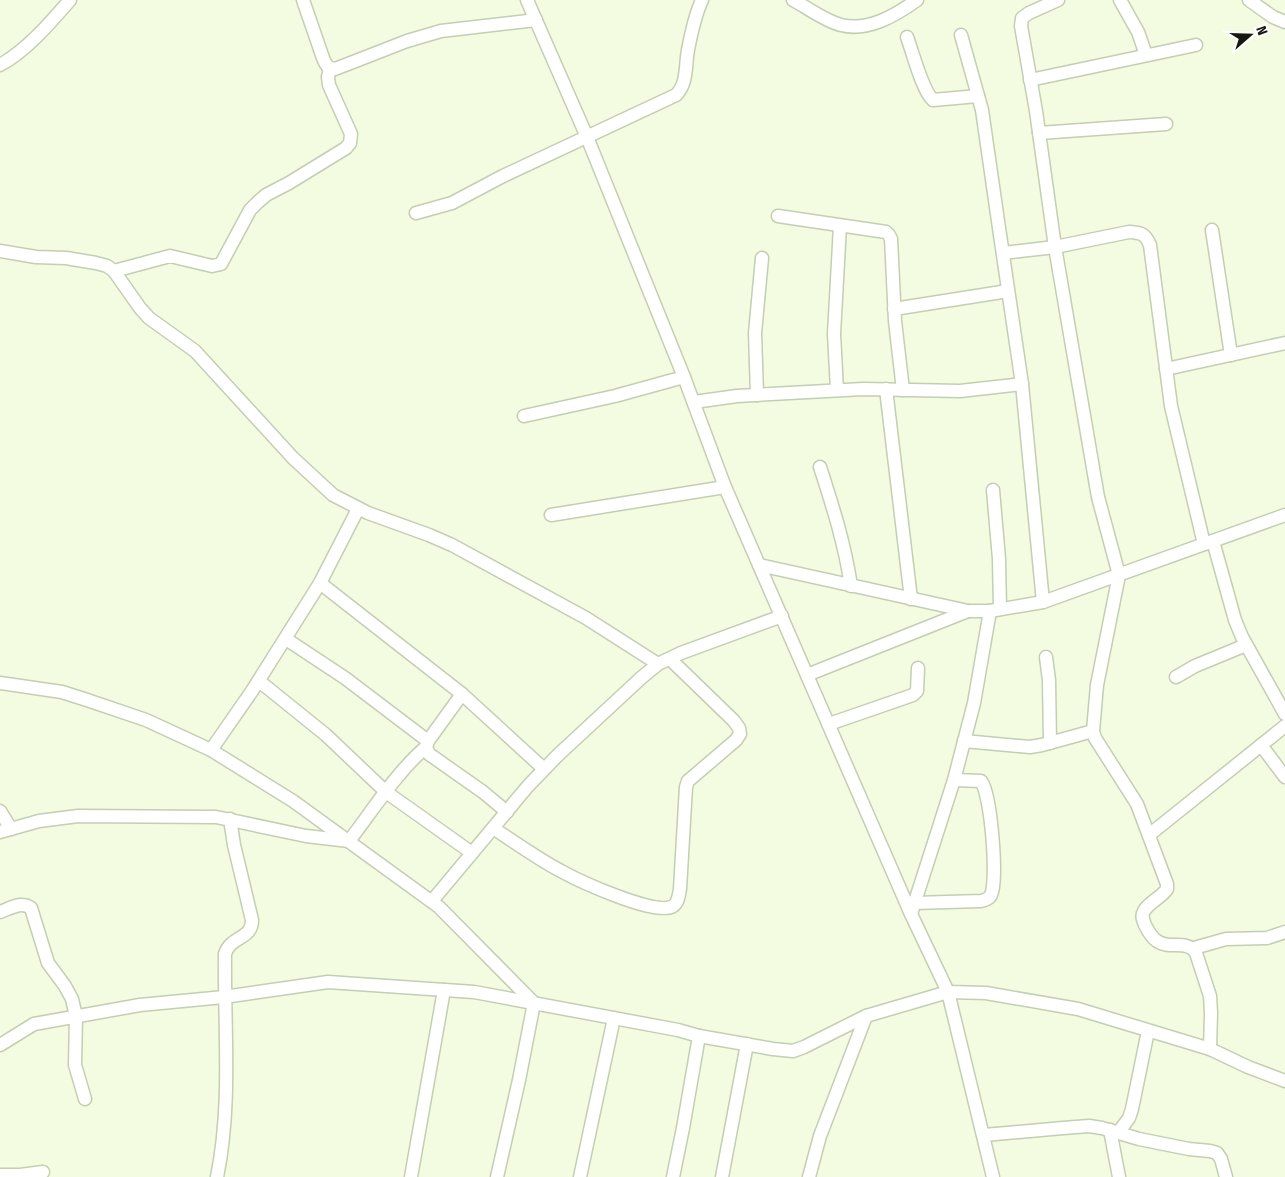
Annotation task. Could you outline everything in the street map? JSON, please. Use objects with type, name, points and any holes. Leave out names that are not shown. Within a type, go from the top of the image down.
[{"type":"street","points":[[0,65],[40,33],[70,0]]},
{"type":"street","points":[[303,0],[326,66],[335,69],[407,41],[441,31],[536,20]]},
{"type":"street","points":[[527,0],[621,221],[684,376],[725,487],[758,565],[948,992],[993,1177]]},
{"type":"street","points":[[416,213],[452,203],[503,176],[676,95],[684,83],[688,50],[702,0]]},
{"type":"street","points":[[793,0],[839,25],[854,28],[866,27],[917,0]]},
{"type":"street","points":[[1058,0],[1029,13],[1022,18],[1020,26],[1039,133],[1055,247],[1098,497],[1119,575],[1097,685],[1093,731],[1095,738],[1137,804],[1167,889],[1142,914],[1142,919],[1154,939],[1166,945],[1187,945],[1194,948],[1226,939],[1267,938],[1285,932]]},
{"type":"street","points":[[1120,0],[1138,32],[1146,55]]},
{"type":"street","points":[[1249,0],[1273,17],[1285,22]]},
{"type":"street","points":[[961,35],[982,110],[1022,384],[1043,602]]},
{"type":"street","points":[[907,38],[924,84],[933,100],[978,96]]},
{"type":"street","points":[[1030,80],[1196,45]]},
{"type":"street","points":[[114,271],[170,256],[212,266],[221,264],[250,210],[258,202],[266,195],[289,184],[346,148],[350,143],[352,134],[329,85],[330,68]]},
{"type":"street","points":[[1039,133],[1166,124]]},
{"type":"street","points":[[778,216],[886,232],[889,235],[891,239],[894,309],[903,390]]},
{"type":"street","points":[[836,390],[834,334],[840,226]]},
{"type":"street","points":[[1212,230],[1231,355]]},
{"type":"street","points":[[1003,253],[1055,247],[1129,232],[1140,233],[1147,238],[1150,245],[1171,406],[1209,542],[1235,620],[1246,644],[1285,714]]},
{"type":"street","points":[[0,251],[107,266],[114,271],[149,318],[195,351],[293,458],[334,495],[358,509],[452,545],[664,662],[734,721],[739,728],[740,734],[736,740],[688,781],[686,787],[680,889],[677,903],[672,908],[663,909],[643,905],[592,886],[560,871],[493,828]]},
{"type":"street","points":[[758,394],[755,333],[762,258]]},
{"type":"street","points":[[894,309],[1008,291]]},
{"type":"street","points":[[1166,369],[1285,343]]},
{"type":"street","points":[[524,416],[615,396],[684,376]]},
{"type":"street","points":[[694,402],[758,394],[886,389],[960,391],[1022,384]]},
{"type":"street","points":[[886,389],[911,599]]},
{"type":"street","points":[[820,467],[846,552],[851,586]]},
{"type":"street","points":[[551,515],[725,487]]},
{"type":"street","points":[[912,909],[954,780],[995,610],[999,559],[993,490]]},
{"type":"street","points":[[210,750],[286,639],[320,583],[358,509]]},
{"type":"street","points":[[758,565],[968,611],[995,610],[1043,602],[1285,515]]},
{"type":"street","points":[[320,583],[462,694],[544,769]]},
{"type":"street","points":[[807,675],[968,611]]},
{"type":"street","points":[[432,902],[544,769],[641,678],[664,662],[782,616]]},
{"type":"street","points":[[286,639],[345,678],[427,744],[429,754],[483,792],[506,812]]},
{"type":"street","points":[[1176,677],[1195,666],[1246,644]]},
{"type":"street","points":[[1046,657],[1049,680],[1050,743]]},
{"type":"street","points":[[829,724],[913,695],[917,691],[918,668]]},
{"type":"street","points":[[259,681],[326,735],[386,792],[472,854]]},
{"type":"street","points":[[0,683],[62,692],[110,707],[146,720],[210,750],[293,801],[432,902],[460,926],[534,1003]]},
{"type":"street","points":[[349,841],[386,792],[427,744],[462,694]]},
{"type":"street","points":[[1149,835],[1285,726]]},
{"type":"street","points":[[964,742],[1030,747],[1093,731]]},
{"type":"street","points":[[1261,745],[1285,777]]},
{"type":"street","points":[[912,909],[981,901],[988,899],[991,895],[992,840],[988,801],[984,786],[981,781],[954,780]]},
{"type":"street","points":[[0,812],[9,829],[39,821],[78,816],[216,817],[306,836],[349,841]]},
{"type":"street","points":[[217,1177],[223,1138],[226,1094],[225,954],[227,947],[231,943],[249,932],[252,928],[252,920],[234,845],[230,819]]},
{"type":"street","points":[[0,912],[18,905],[26,904],[31,908],[48,963],[69,993],[76,1016],[75,1065],[85,1099]]},
{"type":"street","points":[[1194,948],[1210,996],[1210,1049]]},
{"type":"street","points":[[0,1045],[34,1024],[160,1002],[224,997],[328,982],[474,992],[678,1030],[699,1036],[793,1051],[866,1016],[948,992],[986,993],[1078,1009],[1210,1049],[1248,1067],[1285,1081]]},
{"type":"street","points":[[411,1177],[444,990]]},
{"type":"street","points":[[497,1177],[534,1003]]},
{"type":"street","points":[[809,1177],[820,1136],[866,1016]]},
{"type":"street","points":[[580,1177],[614,1018]]},
{"type":"street","points":[[1114,1132],[1129,1118],[1148,1031]]},
{"type":"street","points":[[673,1177],[699,1036]]},
{"type":"street","points":[[722,1177],[746,1044]]},
{"type":"street","points":[[984,1135],[1089,1126],[1148,1141],[1217,1153],[1221,1159],[1226,1177]]},
{"type":"street","points":[[1114,1132],[1119,1177]]},
{"type":"street","points":[[0,1175],[20,1176],[44,1172]]}]
